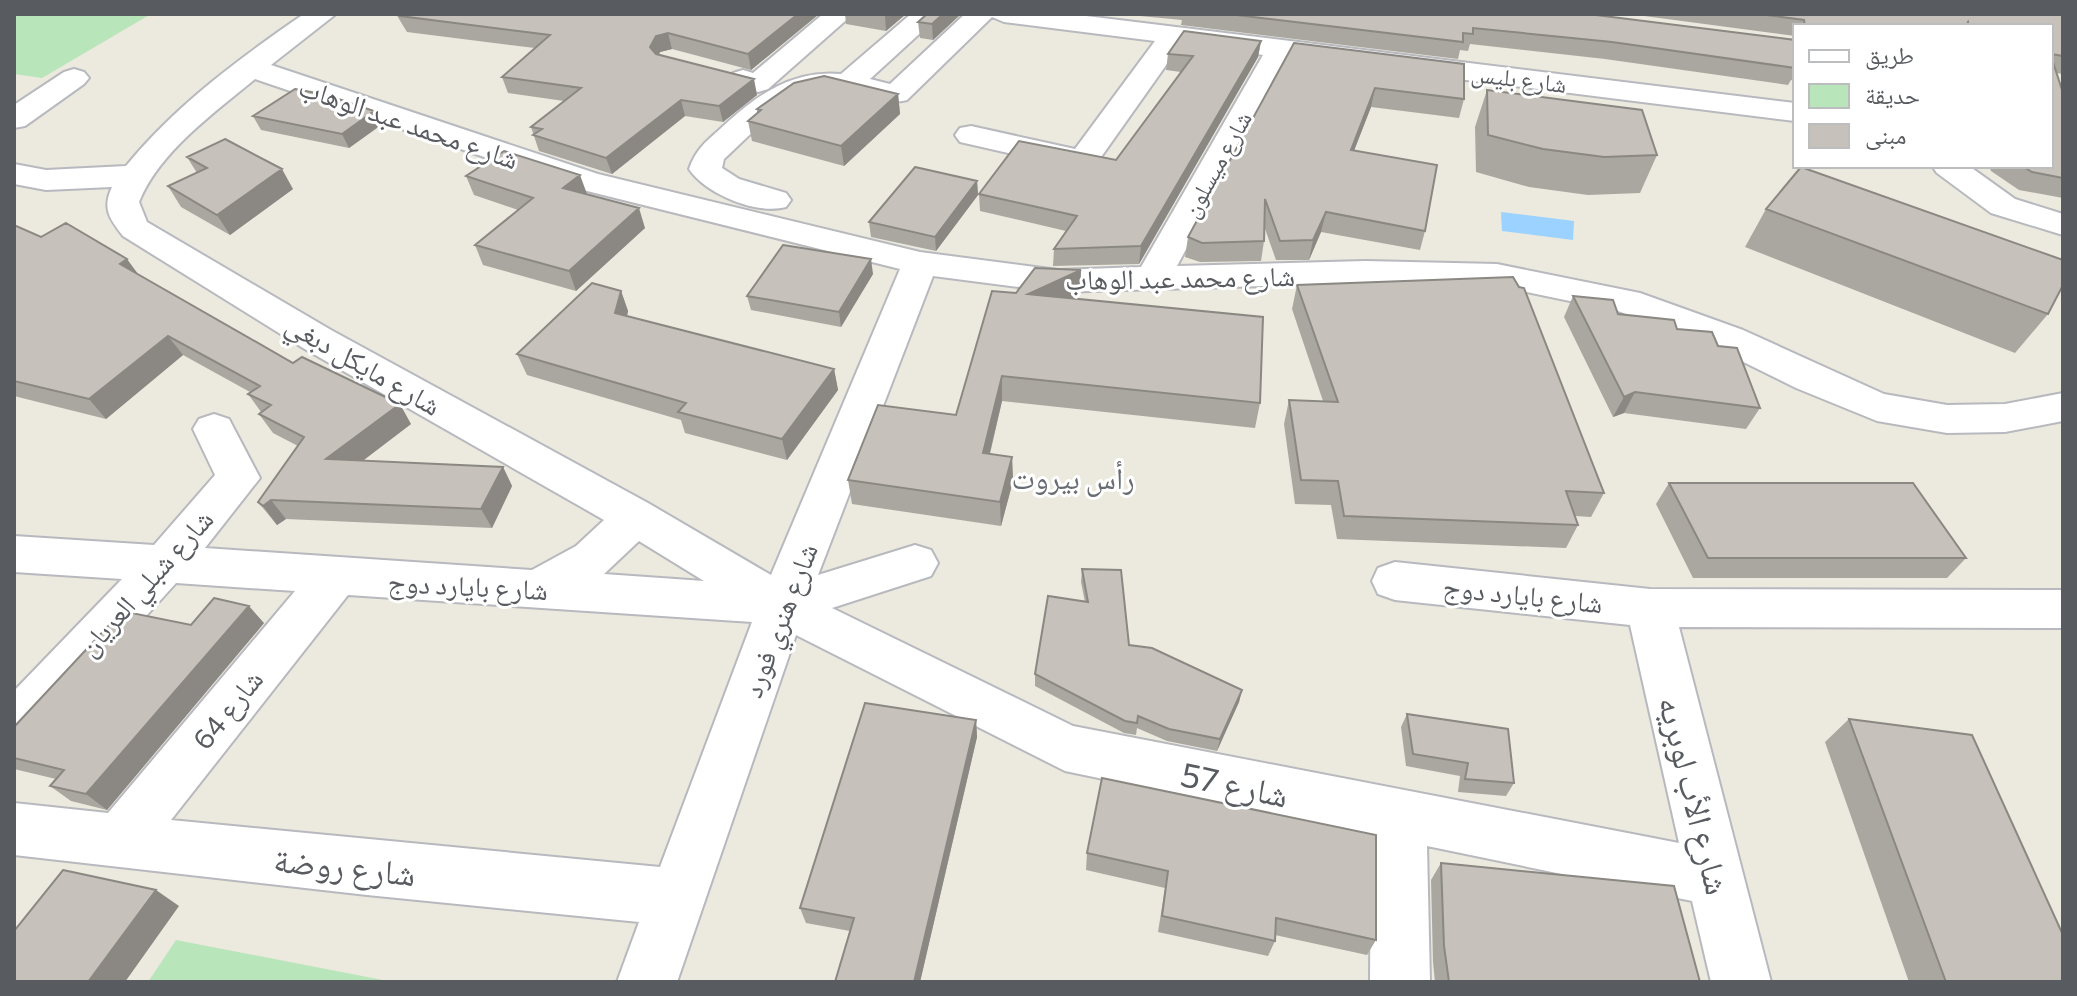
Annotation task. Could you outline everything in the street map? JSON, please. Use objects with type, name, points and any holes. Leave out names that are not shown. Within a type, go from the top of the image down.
[{"type":"street","name":"شارع محمد عبد الوهاب","points":[[248,67],[322,14]]},
{"type":"street","points":[[715,72],[758,83],[793,40],[839,14]]},
{"type":"street","points":[[848,83],[927,14]]},
{"type":"street","points":[[776,200],[731,188],[712,179],[705,169],[709,156],[784,90],[803,83],[828,79],[896,94],[981,14]]},
{"type":"street","name":"شارع بليس","points":[[1004,14],[1054,17],[1280,49],[1793,112]]},
{"type":"street","points":[[971,135],[1083,160],[1174,34]]},
{"type":"street","name":"شارع ميسلون","points":[[1152,280],[1280,49]]},
{"type":"street","name":"شارع محمد عبد الوهاب","points":[[248,67],[587,181],[920,263],[1058,281],[1366,272],[1497,275],[1627,301],[1729,339],[1810,379],[1877,407],[1947,419],[2005,418],[2063,407]]},
{"type":"street","points":[[14,174],[46,180],[132,176],[248,67]]},
{"type":"street","points":[[14,119],[74,78]]},
{"type":"street","points":[[1951,168],[2003,206],[2063,225]]},
{"type":"street","name":"شارع مايكل دبغي","points":[[132,176],[122,204],[125,216],[135,229],[317,339],[632,515],[782,605]]},
{"type":"street","name":"شارع هنري فورد","points":[[647,982],[782,605],[920,263]]},
{"type":"street","name":"شارع شبلي العريان","points":[[14,726],[164,565],[238,478],[214,429]]},
{"type":"street","points":[[536,589],[587,564],[604,552],[632,515]]},
{"type":"street","name":"شارع بايارد دوج","points":[[14,554],[334,578],[782,605],[915,563]]},
{"type":"street","name":"شارع 64","points":[[121,840],[334,578]]},
{"type":"street","name":"شارع بايارد دوج","points":[[1395,581],[1650,608],[2063,609]]},
{"type":"street","name":"شارع 57","points":[[782,605],[1065,748],[1717,878]]},
{"type":"street","name":"شارع الأب لوبريه","points":[[1650,608],[1741,982]]},
{"type":"street","points":[[1399,817],[1400,982]]},
{"type":"street","name":"شارع روضة","points":[[14,829],[367,868],[677,897]]},
{"type":"green space","points":[[14,14],[151,14],[42,78],[14,74]]},
{"type":"green space","points":[[176,940],[393,982],[148,982]]},
{"type":"water","points":[[1501,212],[1574,221],[1573,240],[1502,231]]},
{"type":"building","points":[[398,14],[798,14],[748,54],[668,33],[656,36],[650,47],[656,54],[754,79],[719,106],[681,100],[606,158],[533,135],[542,129],[531,127],[581,88],[502,77],[550,35]]},
{"type":"building","points":[[927,14],[943,14],[932,24],[918,22]]},
{"type":"building","points":[[1228,14],[1588,14],[1793,40],[1793,68],[1612,42],[1473,28],[1473,34],[1463,33],[1463,42]]},
{"type":"building","points":[[1759,14],[2063,14],[2063,56],[2053,54],[2053,24],[1805,24],[1804,20]]},
{"type":"building","points":[[1184,31],[1261,41],[1141,246],[1054,249],[1077,216],[979,194],[1019,141],[1116,160],[1193,56],[1168,54]]},
{"type":"building","points":[[1294,43],[1464,64],[1464,99],[1375,88],[1351,150],[1437,165],[1425,231],[1326,212],[1313,240],[1280,241],[1265,199],[1264,241],[1202,243],[1188,237]]},
{"type":"building","points":[[2053,62],[2063,93],[2063,178],[2025,168],[2053,168]]},
{"type":"building","points":[[824,76],[898,94],[841,146],[748,121],[761,110],[757,109],[794,83]]},
{"type":"building","points":[[295,89],[327,95],[374,111],[342,134],[253,116]]},
{"type":"building","points":[[1487,90],[1642,110],[1657,155],[1604,157],[1543,149],[1488,135]]},
{"type":"building","points":[[225,139],[282,169],[217,215],[168,186],[207,168],[187,157]]},
{"type":"building","points":[[504,151],[580,175],[563,188],[639,208],[569,271],[475,245],[533,198],[466,176]]},
{"type":"building","points":[[915,167],[977,181],[935,237],[869,222]]},
{"type":"building","points":[[1800,168],[1804,168],[2063,260],[2063,285],[2048,314],[1766,209]]},
{"type":"building","points":[[66,223],[127,259],[120,264],[293,363],[302,357],[400,404],[326,459],[503,467],[481,509],[271,500],[263,506],[258,502],[304,437],[259,414],[271,405],[248,394],[260,386],[168,336],[89,399],[14,381],[14,225],[41,237]]},
{"type":"building","points":[[783,245],[871,259],[839,312],[747,296]]},
{"type":"building","points":[[1035,268],[1081,270],[1028,294],[1263,317],[1260,403],[1002,376],[983,453],[1012,457],[1000,502],[848,480],[878,405],[956,415],[992,291],[1016,293]]},
{"type":"building","points":[[1513,277],[1519,287],[1524,288],[1604,493],[1566,491],[1578,525],[1344,516],[1338,481],[1301,480],[1289,400],[1338,402],[1297,285]]},
{"type":"building","points":[[592,283],[621,291],[615,313],[834,369],[782,439],[678,412],[686,403],[517,354]]},
{"type":"building","points":[[1573,296],[1613,300],[1618,314],[1674,320],[1677,329],[1712,332],[1718,346],[1737,348],[1760,408],[1635,392],[1624,397]]},
{"type":"building","points":[[1669,483],[1913,483],[1966,558],[1708,558]]},
{"type":"building","points":[[1082,569],[1121,570],[1129,645],[1152,648],[1242,690],[1220,739],[1169,729],[1138,716],[1137,723],[1125,721],[1035,674],[1048,596],[1088,602]]},
{"type":"building","points":[[214,598],[249,606],[86,794],[50,786],[64,770],[14,758],[14,727],[122,611],[191,625]]},
{"type":"building","points":[[865,703],[976,720],[914,982],[835,982],[854,918],[800,908]]},
{"type":"building","points":[[1407,714],[1508,729],[1514,783],[1465,779],[1468,763],[1413,754]]},
{"type":"building","points":[[1849,719],[1972,735],[2063,935],[2063,982],[1946,982]]},
{"type":"building","points":[[1102,778],[1376,835],[1376,940],[1276,918],[1275,941],[1162,916],[1168,871],[1087,853]]},
{"type":"building","points":[[1441,863],[1674,886],[1700,982],[1449,982],[1444,946]]},
{"type":"building","points":[[63,870],[156,890],[88,982],[14,982],[14,931]]},
{"type":"district","name":"رأس بيروت","points":[[1073,476]]}]
